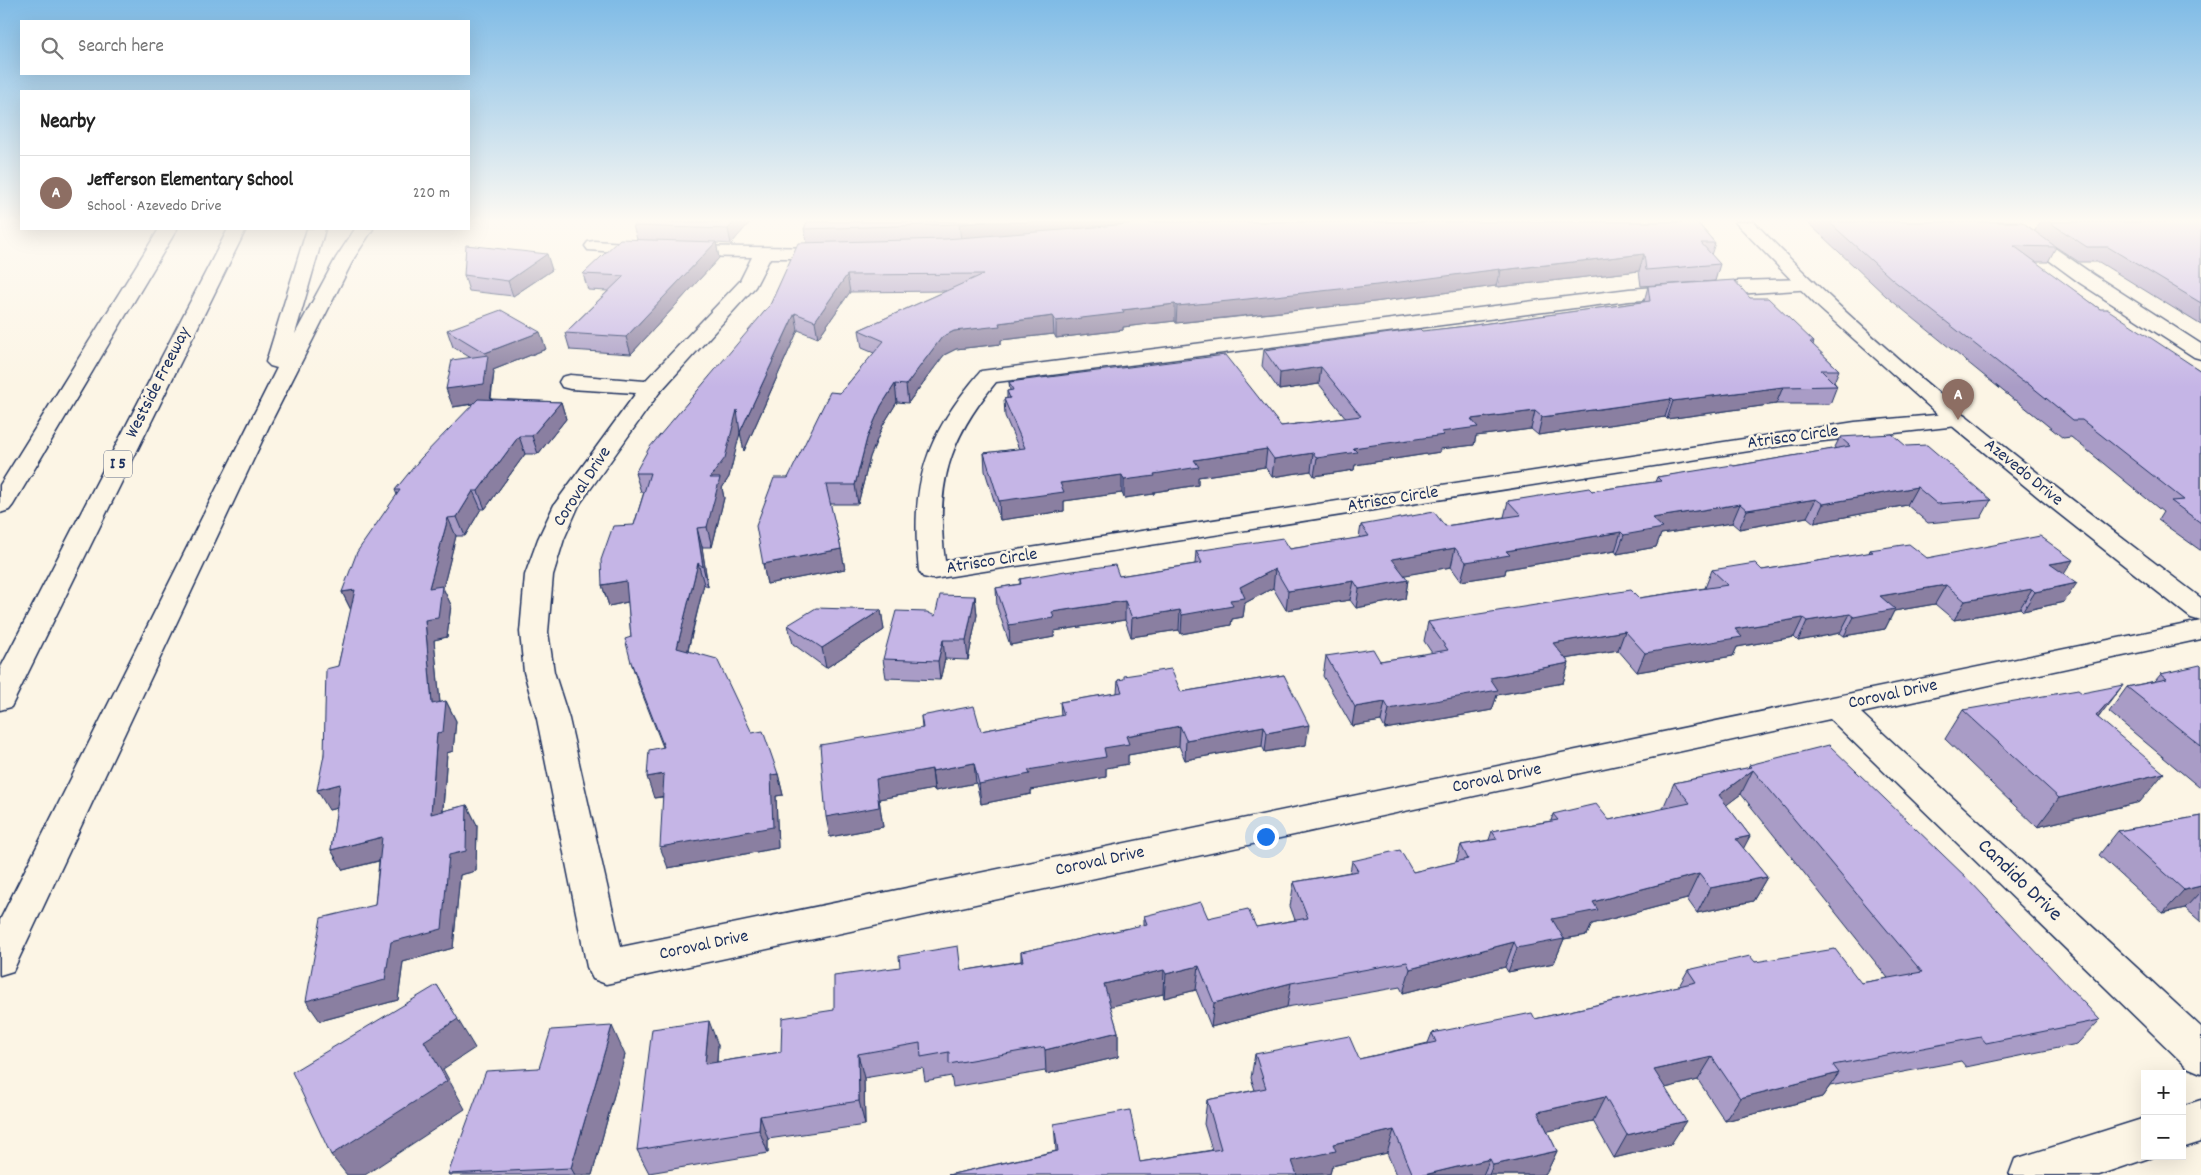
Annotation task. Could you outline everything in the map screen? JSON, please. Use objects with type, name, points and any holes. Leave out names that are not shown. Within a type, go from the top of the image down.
[{"type":"main road","points":[[0,505],[139,277]]},
{"type":"main road","name":"Westside Freeway","points":[[0,699],[213,277]]},
{"type":"main road","points":[[259,424],[302,277]]},
{"type":"main road","points":[[0,959],[259,424],[335,277]]},
{"type":"main road","name":"Coroval Drive","points":[[751,277],[748,284],[651,388],[567,505],[551,539],[539,575],[534,632],[539,672],[553,719],[606,967],[2201,630]]},
{"type":"main road","name":"Azevedo Drive","points":[[1798,277],[1958,420],[2102,536],[2201,612]]},
{"type":"main road","points":[[2084,277],[2201,353]]},
{"type":"main road","name":"Atrisco Circle","points":[[1806,285],[1686,290],[1629,295],[988,376],[973,392],[954,420],[934,466],[927,500],[927,537],[933,571],[1788,438],[1856,429],[1958,420]]},
{"type":"main road","points":[[570,382],[651,388]]},
{"type":"main road","name":"Candido Drive","points":[[1836,708],[2201,1054]]},
{"type":"main road","points":[[2186,1126],[2201,1121]]},
{"type":"main road","points":[[2031,1175],[2141,1140]]},
{"type":"building","points":[[477,277],[514,277],[508,281]]},
{"type":"building","points":[[623,277],[683,277],[626,337],[565,333]]},
{"type":"building","points":[[783,277],[846,277],[815,321],[795,313],[740,432],[737,410],[725,458],[710,478],[720,478],[707,527],[697,528],[703,567],[698,563],[677,648],[717,659],[752,733],[763,731],[778,774],[771,775],[773,827],[660,847],[664,774],[647,777],[649,750],[664,747],[631,662],[625,639],[631,637],[626,581],[602,585],[601,560],[613,526],[634,525],[650,473],[635,473],[649,448],[770,305]]},
{"type":"building","points":[[978,277],[1440,277],[1229,301],[1177,306],[1175,304],[1122,310],[1124,313],[1056,321],[1053,316],[999,323],[1000,326],[954,331],[942,337],[906,385],[895,384],[881,406],[867,438],[855,485],[826,485],[841,549],[763,564],[756,526],[774,478],[788,478],[830,392],[840,393],[884,341],[859,330]]},
{"type":"building","points":[[1890,277],[2056,277],[2100,309],[2107,309],[2201,371],[2201,523],[2171,501],[2184,500],[2082,420],[2073,420]]},
{"type":"building","points":[[2158,277],[2201,277],[2201,303]]},
{"type":"building","points":[[1734,280],[1750,298],[1768,298],[1814,342],[1810,342],[1839,370],[1821,370],[1837,386],[1783,387],[1673,401],[1671,399],[1542,417],[1535,411],[1471,419],[1478,427],[1441,432],[1444,435],[1353,448],[1357,452],[1317,458],[1313,453],[1274,459],[1267,449],[1194,460],[1199,467],[1154,474],[1155,476],[1124,480],[1122,475],[1060,483],[1064,492],[999,501],[984,453],[1025,448],[1004,399],[1010,398],[1007,391],[1013,390],[1009,382],[1225,355],[1281,426],[1361,416],[1321,367],[1280,373],[1264,350],[1420,329],[1422,331],[1467,326],[1650,301],[1648,286]]},
{"type":"building","points":[[501,310],[540,332],[485,353],[447,330]]},
{"type":"building","points":[[488,355],[484,384],[446,389],[452,360]]},
{"type":"building","points":[[478,399],[561,402],[532,436],[519,436],[478,491],[473,491],[457,517],[448,518],[429,588],[442,586],[438,618],[425,620],[432,704],[446,701],[443,732],[437,733],[431,814],[467,805],[466,851],[449,855],[442,929],[391,942],[385,980],[306,1001],[321,918],[375,905],[382,837],[331,850],[340,784],[317,790],[324,755],[326,669],[338,666],[355,590],[342,592],[357,552],[400,490],[395,490],[421,458]]},
{"type":"building","points":[[1892,434],[1906,446],[1927,445],[1991,500],[1937,504],[1917,487],[1823,504],[1816,499],[1747,510],[1740,504],[1652,518],[1663,528],[1624,535],[1621,532],[1506,551],[1510,555],[1466,562],[1455,548],[1392,559],[1408,580],[1359,589],[1354,581],[1288,591],[1275,569],[1240,587],[1245,598],[1230,600],[1233,606],[1182,615],[1180,610],[1132,618],[1125,601],[1052,612],[1054,618],[1009,625],[996,588],[1021,584],[1020,579],[1065,571],[1115,565],[1119,576],[1202,563],[1196,551],[1283,538],[1290,549],[1369,536],[1361,525],[1434,512],[1445,526],[1521,515],[1508,501],[1589,488],[1592,491],[1661,481],[1657,477],[1850,446],[1840,437]]},
{"type":"building","points":[[2040,536],[2073,560],[2050,564],[2077,583],[2035,592],[2032,589],[1965,601],[1946,585],[1880,596],[1895,609],[1854,617],[1850,614],[1807,621],[1803,618],[1735,629],[1742,637],[1645,653],[1625,631],[1553,643],[1569,663],[1490,678],[1498,690],[1389,709],[1385,702],[1355,707],[1326,656],[1373,649],[1380,661],[1448,650],[1428,622],[1631,590],[1639,598],[1728,585],[1712,570],[1755,563],[1762,570],[1873,552],[1870,550],[1909,544],[1927,558]]},
{"type":"building","points":[[940,595],[975,596],[966,640],[943,640],[938,661],[883,659],[896,611],[927,612],[935,616]]},
{"type":"building","points":[[816,608],[881,610],[822,648],[788,625]]},
{"type":"building","points":[[2200,665],[2201,746],[2127,687],[2167,679],[2161,674]]},
{"type":"building","points":[[1171,669],[1181,692],[1284,675],[1309,725],[1267,733],[1264,726],[1186,740],[1180,726],[1126,736],[1129,744],[1104,748],[1106,757],[1028,770],[1030,774],[979,784],[974,763],[876,779],[879,807],[826,817],[820,745],[923,728],[921,716],[974,706],[981,731],[1064,715],[1060,702],[1122,692],[1118,680],[1124,679],[1124,676]]},
{"type":"building","points":[[2123,685],[2096,716],[2164,773],[2059,798],[1963,710],[2078,690],[2082,693]]},
{"type":"building","points":[[1829,745],[1969,880],[2100,1020],[1986,1043],[1981,1037],[1833,1065],[1839,1073],[1740,1098],[1712,1057],[1654,1070],[1686,1121],[1627,1135],[1605,1097],[1538,1112],[1557,1151],[1493,1165],[1490,1159],[1424,1175],[1413,1175],[1394,1130],[1333,1144],[1336,1151],[1292,1161],[1297,1175],[948,1175],[1058,1151],[1054,1124],[1130,1110],[1140,1162],[1221,1149],[1207,1100],[1266,1088],[1255,1054],[1349,1036],[1359,1059],[1436,1042],[1432,1033],[1532,1013],[1535,1019],[1696,982],[1688,970],[1750,956],[1755,962],[1835,949],[1861,983],[1922,972],[1753,770],[1719,795],[1750,836],[1736,839],[1767,877],[1710,888],[1699,874],[1593,902],[1598,910],[1552,919],[1564,939],[1517,948],[1514,942],[1410,969],[1407,962],[1291,983],[1214,1003],[1199,966],[1166,974],[1164,970],[1104,984],[1118,1032],[1045,1050],[1044,1047],[949,1064],[949,1052],[921,1057],[920,1043],[858,1054],[859,1101],[760,1116],[759,1130],[637,1150],[652,1029],[709,1021],[705,1064],[781,1052],[782,1018],[834,1010],[834,976],[900,967],[899,956],[958,946],[961,971],[1023,961],[1021,952],[1147,924],[1144,916],[1201,902],[1208,918],[1248,909],[1256,927],[1308,918],[1294,882],[1358,871],[1352,861],[1400,850],[1413,872],[1468,859],[1461,845],[1497,839],[1492,831],[1558,820],[1553,814],[1596,804],[1609,820],[1690,803],[1674,783],[1751,767],[1749,765]]},
{"type":"building","points":[[2201,816],[2201,886],[2184,890],[2118,831]]},
{"type":"building","points":[[437,985],[458,1019],[424,1041],[447,1081],[331,1155],[292,1072]]},
{"type":"building","points":[[612,1026],[571,1168],[448,1174],[486,1071],[539,1068],[551,1030]]},
{"type":"place","name":"Jefferson Elementary School","points":[[1958,420]]}]
